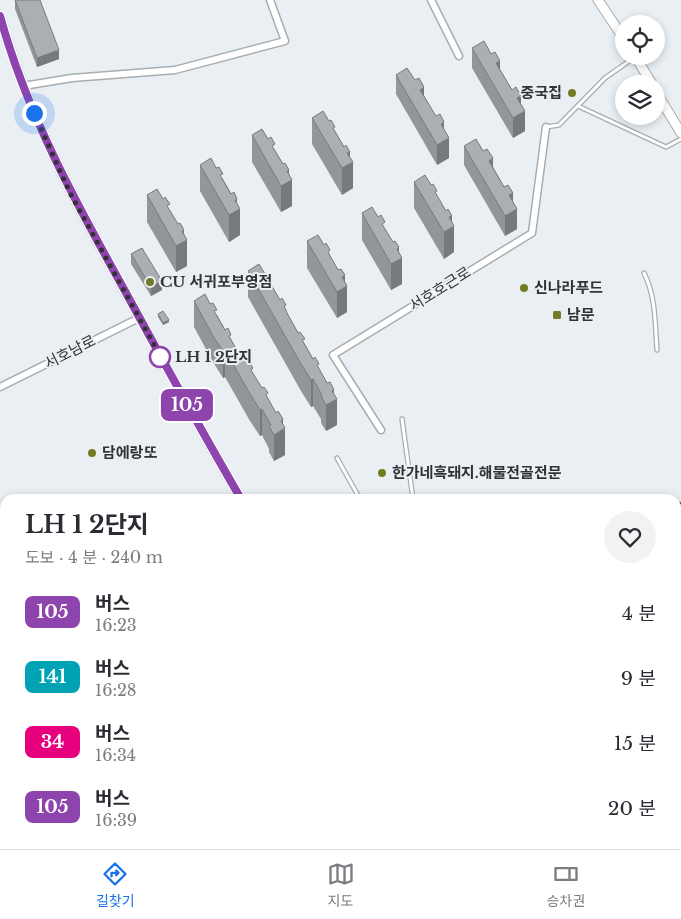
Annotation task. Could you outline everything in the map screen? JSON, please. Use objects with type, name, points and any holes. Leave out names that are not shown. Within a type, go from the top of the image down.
[{"type":"main road","points":[[598,0],[615,26]]},
{"type":"main road","points":[[0,16],[23,86],[70,193],[188,408],[238,494]]},
{"type":"main road","points":[[665,106],[681,132]]},
{"type":"street","points":[[23,86],[72,78],[175,70],[285,41],[270,0]]},
{"type":"street","points":[[430,0],[459,56]]},
{"type":"street","name":"서호호근로","points":[[381,430],[333,354],[532,233],[546,127]]},
{"type":"street","name":"서호남로","points":[[0,387],[139,318]]},
{"type":"lane","points":[[546,127],[559,125],[605,78],[623,65]]},
{"type":"lane","points":[[578,106],[666,147],[681,139]]},
{"type":"lane","points":[[644,273],[654,302],[656,350]]},
{"type":"lane","points":[[402,419],[412,494]]},
{"type":"lane","points":[[337,458],[357,494]]},
{"type":"building","points":[[15,0],[40,0],[59,50],[37,58]]},
{"type":"building","points":[[484,41],[491,54],[495,52],[500,61],[496,63],[512,90],[516,87],[521,96],[517,98],[525,111],[513,118],[472,48]]},
{"type":"building","points":[[407,68],[415,80],[419,78],[424,87],[420,90],[436,116],[440,114],[444,122],[441,124],[449,138],[437,145],[396,75]]},
{"type":"building","points":[[323,111],[329,121],[331,120],[335,127],[333,128],[344,147],[346,145],[350,152],[347,153],[353,162],[342,168],[312,118]]},
{"type":"building","points":[[262,129],[268,139],[271,137],[275,144],[272,146],[289,170],[287,171],[292,180],[281,186],[252,135]]},
{"type":"building","points":[[476,139],[483,151],[487,149],[493,158],[489,161],[504,187],[508,185],[513,193],[509,195],[517,209],[505,216],[464,146]]},
{"type":"building","points":[[211,158],[216,168],[219,167],[223,174],[220,175],[231,194],[234,192],[237,199],[235,200],[240,209],[229,215],[200,165]]},
{"type":"building","points":[[425,175],[431,185],[433,184],[437,191],[435,192],[446,211],[448,209],[452,216],[449,217],[454,226],[444,232],[414,182]]},
{"type":"building","points":[[157,189],[163,199],[165,197],[170,204],[167,206],[184,230],[182,231],[187,240],[176,246],[147,195]]},
{"type":"building","points":[[372,207],[378,217],[381,215],[385,222],[382,224],[393,242],[395,241],[399,247],[397,249],[402,258],[391,264],[362,213]]},
{"type":"building","points":[[318,235],[324,245],[326,243],[330,250],[328,252],[338,270],[341,269],[345,275],[342,277],[347,286],[337,292],[307,241]]},
{"type":"building","points":[[142,248],[162,281],[151,287],[131,254]]},
{"type":"building","points":[[259,264],[265,274],[267,273],[271,279],[269,281],[280,300],[282,298],[286,305],[284,306],[298,333],[300,332],[305,339],[302,340],[313,359],[315,357],[319,364],[317,365],[327,383],[330,382],[334,390],[332,391],[337,399],[326,405],[313,379],[311,380],[301,364],[248,271]]},
{"type":"building","points":[[205,294],[210,304],[213,303],[217,310],[214,311],[225,330],[228,328],[231,335],[229,336],[239,354],[241,353],[247,363],[249,361],[253,368],[251,370],[262,388],[264,387],[268,393],[266,395],[276,413],[278,411],[283,419],[281,421],[285,428],[274,435],[262,409],[260,410],[225,350],[223,351],[213,336],[194,301]]},
{"type":"building","points":[[163,311],[169,320],[163,323],[158,314]]},
{"type":"bus line","name":"105","points":[[0,16],[39,126],[70,193],[188,408],[238,494]]},
{"type":"place","name":"중국집","points":[[572,93]]},
{"type":"place","name":"CU 서귀포부영점","points":[[150,282]]},
{"type":"place","name":"신나라푸드","points":[[524,288]]},
{"type":"place","name":"남문","points":[[557,315]]},
{"type":"place","name":"LH 1 2단지","points":[[160,357]]},
{"type":"place","name":"담에랑또","points":[[92,453]]},
{"type":"place","name":"한가네흑돼지.해물전골전문","points":[[382,473]]},
{"type":"route","points":[[34,113],[70,193],[163,361],[160,357]]}]
